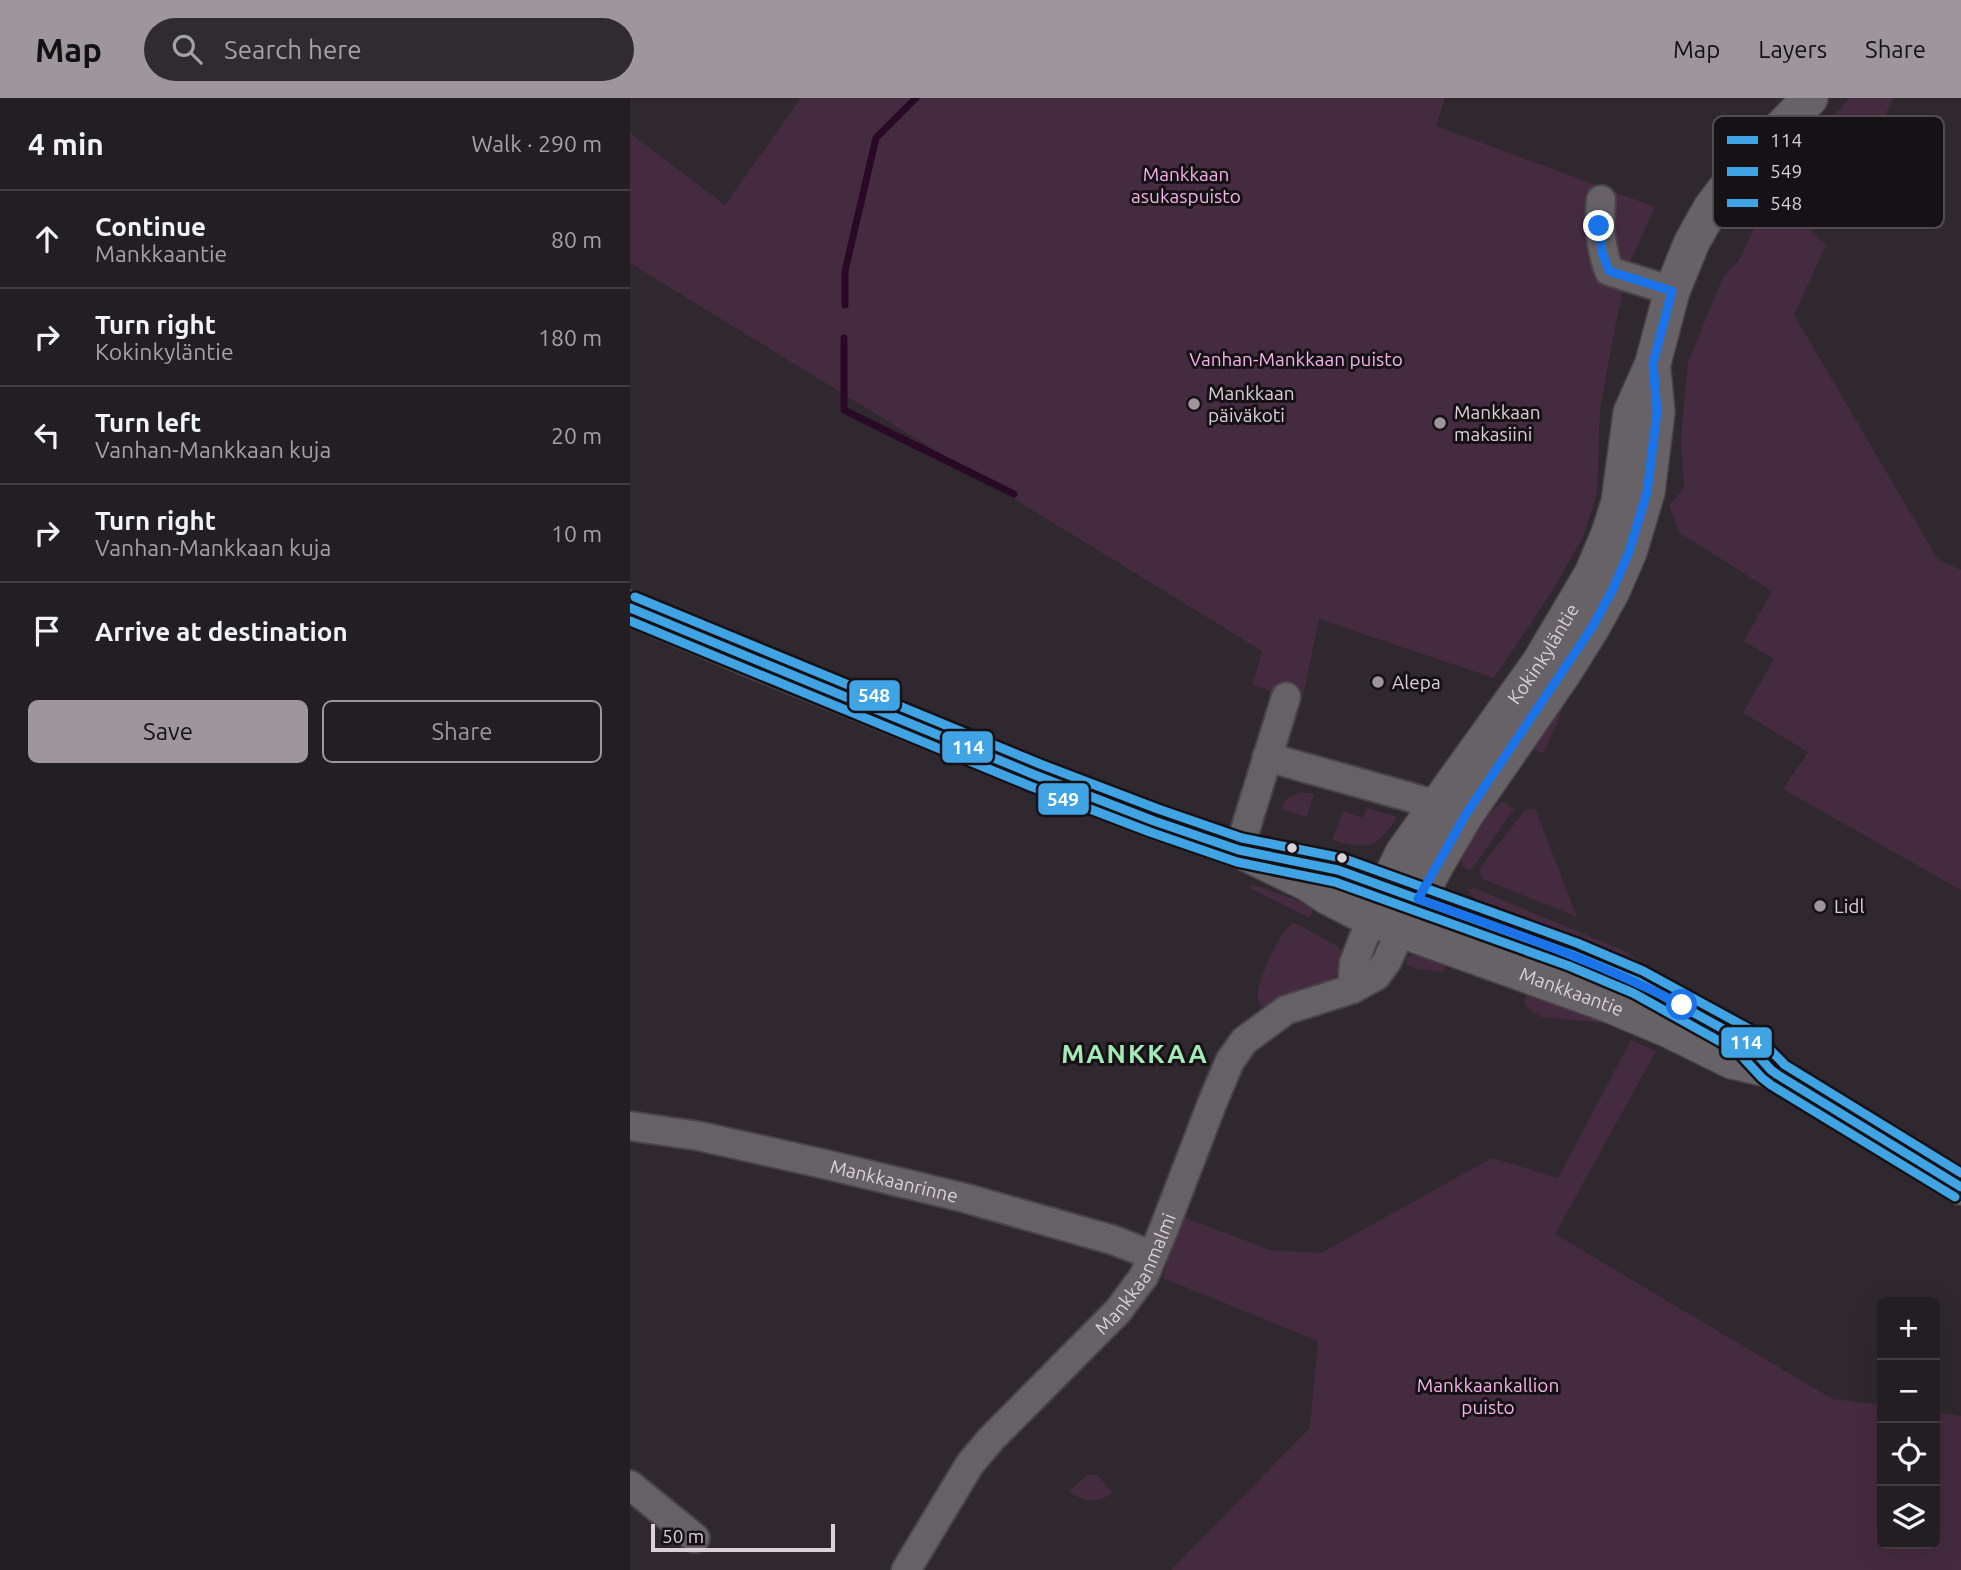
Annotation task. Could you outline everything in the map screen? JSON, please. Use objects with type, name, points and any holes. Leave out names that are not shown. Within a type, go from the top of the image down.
[{"type":"main road","name":"Kokinkyläntie","points":[[1793,116],[1810,98]]},
{"type":"main road","name":"Kokinkyläntie","points":[[1386,924],[1385,888],[1402,853],[1452,810],[1591,629],[1612,591],[1629,552],[1647,492],[1657,412],[1653,363],[1672,291],[1692,242],[1713,205]]},
{"type":"main road","points":[[630,608],[1035,775],[1154,821],[1239,850]]},
{"type":"main road","name":"Kokinkyläntie","points":[[1386,924],[1418,899],[1452,810]]},
{"type":"main road","name":"Mankkaantie","points":[[1239,850],[1338,870],[1573,955],[1638,982],[1745,1041],[1771,1070],[1961,1187]]},
{"type":"main road","name":"Mankkaantie","points":[[1239,850],[1386,924],[1610,1005],[1732,1060],[1771,1070]]},
{"type":"street","points":[[1601,200],[1599,226],[1602,252],[1609,271],[1672,291]]},
{"type":"street","points":[[1239,850],[1286,696]]},
{"type":"street","points":[[1267,757],[1452,810]]},
{"type":"street","name":"Mankkaanmalmi","points":[[906,1570],[971,1464],[991,1439],[1118,1311],[1144,1276],[1230,1061],[1244,1041],[1286,1010],[1352,989],[1376,976],[1387,961],[1386,924]]},
{"type":"street","name":"Mankkaanrinne","points":[[630,1126],[712,1139],[965,1198],[1113,1240],[1152,1255]]},
{"type":"street","points":[[630,1485],[695,1538]]},
{"type":"green space","name":"Vanhan-Mankkaan puisto","points":[[801,98],[1445,98],[1436,126],[1655,207],[1630,262],[1617,317],[1600,408],[1597,493],[1583,537],[1553,590],[1494,678],[1319,619],[1302,701],[1253,685],[1262,651],[630,263],[630,133],[725,205]]},
{"type":"green space","points":[[1850,98],[1893,98],[1885,116],[1834,116]]},
{"type":"green space","points":[[1754,228],[1807,228],[1826,245],[1794,315],[1938,560],[1961,570],[1961,890],[1783,789],[1808,752],[1743,713],[1774,659],[1744,641],[1772,591],[1680,533],[1669,506],[1684,488],[1681,440],[1688,362],[1723,277],[1739,260]]},
{"type":"green space","points":[[1560,708],[1561,713],[1544,753],[1529,749]]},
{"type":"green space","points":[[1301,792],[1314,794],[1307,817],[1281,809],[1289,798]]},
{"type":"green space","points":[[1503,801],[1514,809],[1471,870],[1467,870],[1461,862],[1465,842],[1479,823]]},
{"type":"green space","points":[[1367,808],[1395,816],[1396,819],[1382,837],[1362,846],[1332,840],[1343,811],[1363,818]]},
{"type":"green space","points":[[1535,808],[1577,917],[1483,879],[1479,869],[1525,810]]},
{"type":"green space","points":[[1252,884],[1308,904],[1313,907],[1312,914],[1308,917],[1250,888]]},
{"type":"green space","points":[[1474,888],[1627,952],[1639,967],[1518,930],[1474,898],[1468,890]]},
{"type":"green space","points":[[1292,924],[1297,924],[1339,947],[1344,954],[1342,967],[1331,981],[1266,1008],[1261,1006],[1258,1000],[1260,983],[1274,948]]},
{"type":"green space","points":[[1415,954],[1446,966],[1443,972],[1417,969],[1408,965],[1405,958]]},
{"type":"green space","points":[[1527,995],[1554,997],[1624,1025],[1542,1017],[1524,1003]]},
{"type":"green space","name":"Mankkaankallion puisto","points":[[1631,1040],[1656,1051],[1555,1234],[1832,1399],[1877,1404],[1877,1549],[1940,1549],[1940,1413],[1961,1416],[1961,1570],[1171,1570],[1310,1428],[1318,1341],[1163,1278],[1181,1216],[1270,1250],[1321,1253],[1492,1158],[1558,1178]]},
{"type":"green space","points":[[1087,1475],[1097,1475],[1112,1492],[1101,1499],[1091,1500],[1080,1498],[1069,1491]]},
{"type":"waterway","points":[[845,305],[845,271],[876,138],[916,98]]},
{"type":"waterway","points":[[844,338],[844,410],[1014,494]]},
{"type":"transit line","name":"548","points":[[635,597],[1040,764],[1158,809],[1242,838],[1342,858],[1577,943],[1643,971],[1751,1030],[1785,1065],[1961,1173]]},
{"type":"transit line","name":"114","points":[[630,608],[1035,775],[1154,821],[1239,850],[1338,870],[1573,955],[1638,982],[1745,1041],[1778,1075],[1961,1187]]},
{"type":"transit line","name":"549","points":[[630,621],[1030,786],[1150,832],[1237,862],[1335,882],[1569,966],[1633,993],[1737,1051],[1771,1085],[1955,1197]]},
{"type":"place","name":"Mankkaan päiväkoti","points":[[1194,404]]},
{"type":"place","name":"Mankkaan makasiini","points":[[1440,423]]},
{"type":"place","name":"Alepa","points":[[1378,682]]},
{"type":"place","name":"Lidl","points":[[1820,906]]},
{"type":"district","name":"MANKKAA","points":[[1135,1054]]},
{"type":"route","points":[[1599,226],[1602,252],[1609,271],[1672,291],[1653,363],[1657,412],[1647,492],[1629,552],[1591,629],[1466,814],[1418,899],[1573,955],[1638,982],[1682,1005]]},
{"type":"park label","name":"Mankkaan asukaspuisto","points":[[1186,185]]}]
